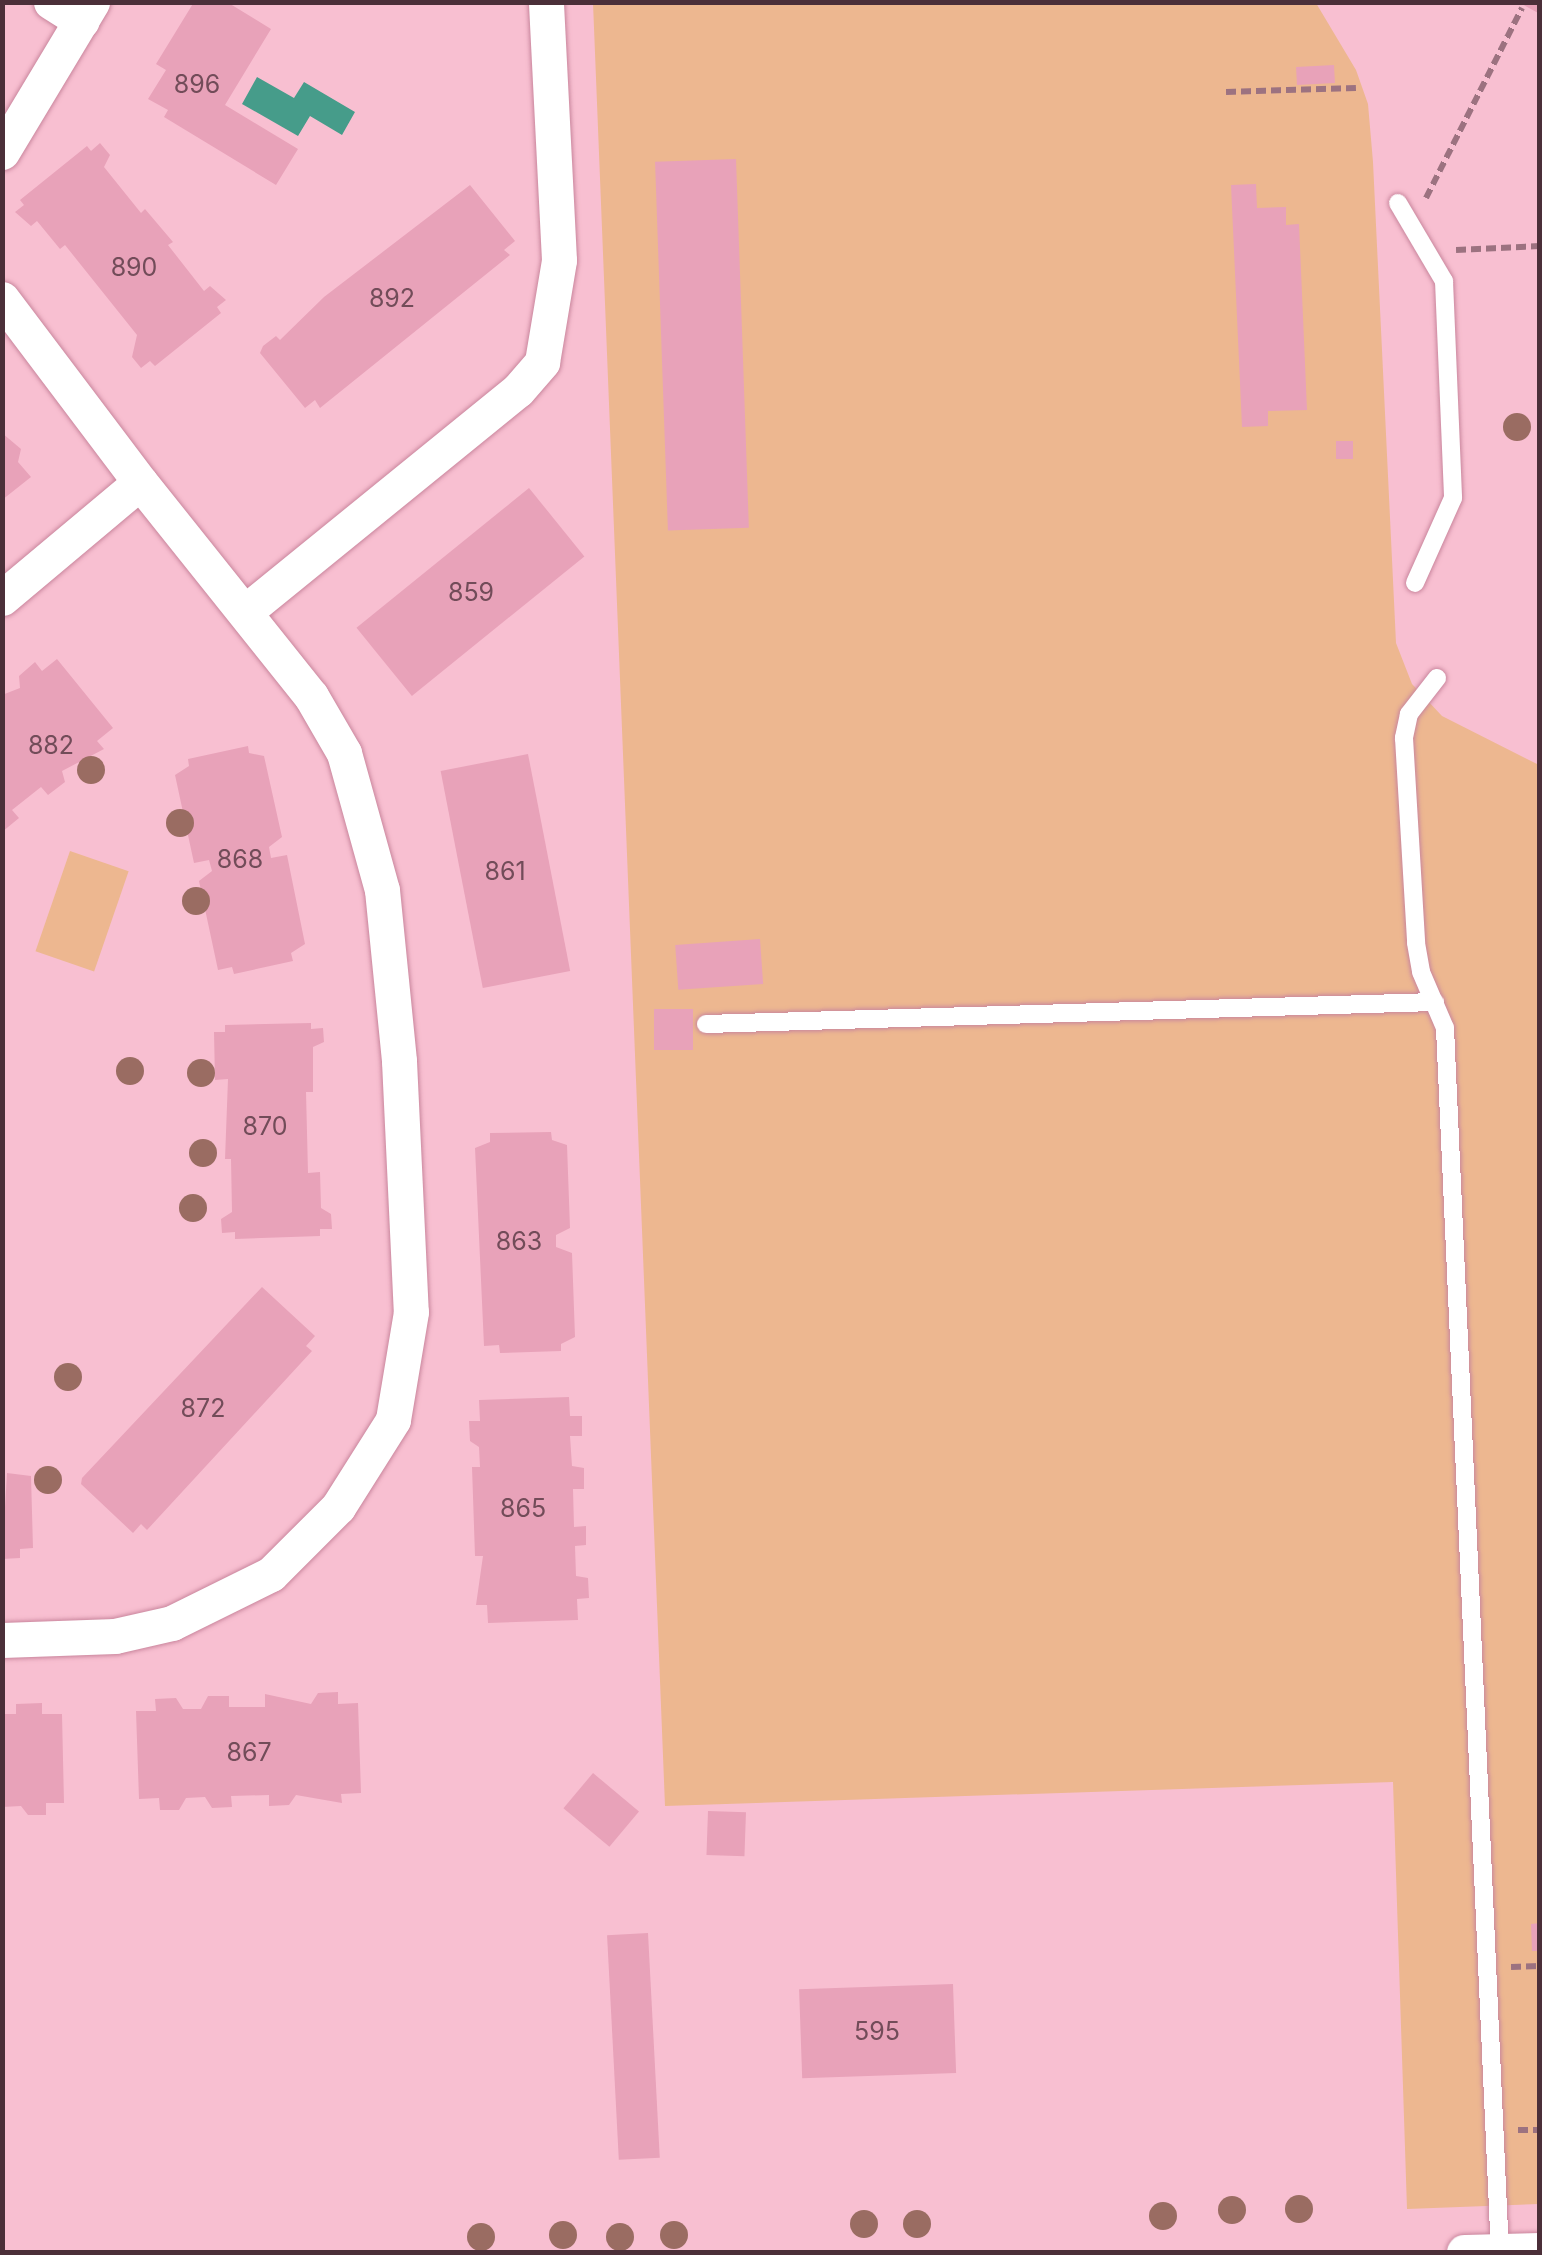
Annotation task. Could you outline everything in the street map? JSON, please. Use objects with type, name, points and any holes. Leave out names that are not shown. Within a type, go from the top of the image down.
[{"type":"street","points":[[246,612],[518,390],[542,362],[559,260],[546,2]]},
{"type":"street","points":[[2,152],[75,9]]},
{"type":"street","points":[[2,298],[140,482],[311,696],[344,753],[382,890],[399,1061],[411,1312],[393,1420],[368,1466],[299,1551],[271,1574],[172,1623],[115,1636],[2,1640]]},
{"type":"street","points":[[2,598],[140,482]]},
{"type":"street","points":[[1464,2252],[1540,2250]]},
{"type":"lane","points":[[1398,203],[1444,281],[1453,498],[1415,583]]},
{"type":"lane","points":[[1437,678],[1409,714],[1404,738],[1416,943],[1445,1028],[1500,2251]]},
{"type":"lane","points":[[706,1024],[1434,1002]]},
{"type":"path","points":[[1426,198],[1522,8]]},
{"type":"path","points":[[1226,92],[1356,88]]},
{"type":"path","points":[[1454,250],[1540,246]]},
{"type":"path","points":[[1510,1967],[1540,1966]]},
{"type":"path","points":[[1517,2130],[1540,2130]]},
{"type":"shaded area","points":[[593,3],[1316,3],[1356,70],[1368,104],[1373,162],[1396,643],[1412,684],[1442,716],[1539,765],[1539,2204],[1407,2209],[1393,1782],[665,1806]]},
{"type":"shaded area","points":[[257,77],[294,98],[304,82],[355,112],[342,135],[310,116],[298,136],[242,104]]},
{"type":"shaded area","points":[[70,851],[129,871],[94,971],[35,951]]},
{"type":"building","points":[[194,2],[227,2],[271,29],[225,105],[298,149],[276,185],[164,117],[168,110],[148,99],[166,70],[156,64]]},
{"type":"building","points":[[1518,2],[1540,2],[1540,14]]},
{"type":"building","points":[[1334,65],[1335,83],[1297,85],[1296,67]]},
{"type":"building","points":[[100,143],[110,155],[104,167],[141,213],[145,209],[173,242],[168,245],[204,291],[210,286],[226,300],[217,307],[221,313],[155,366],[150,361],[141,368],[132,357],[137,335],[65,245],[60,249],[37,221],[31,226],[15,212],[24,205],[20,200],[87,146],[91,151]]},
{"type":"building","points":[[736,159],[749,528],[668,531],[655,162]]},
{"type":"building","points":[[1256,184],[1257,208],[1286,207],[1286,225],[1299,224],[1307,410],[1268,411],[1268,426],[1242,427],[1231,185]]},
{"type":"building","points":[[470,185],[515,241],[504,250],[510,255],[320,408],[315,400],[305,408],[260,353],[263,346],[276,336],[280,340],[324,297]]},
{"type":"building","points":[[2,433],[21,449],[18,462],[31,477],[2,500]]},
{"type":"building","points":[[1336,441],[1353,441],[1353,459],[1336,459]]},
{"type":"building","points":[[529,488],[584,556],[412,696],[356,628]]},
{"type":"building","points":[[57,659],[113,728],[97,741],[104,749],[62,771],[65,782],[48,795],[41,787],[12,810],[19,818],[2,832],[2,695],[20,688],[19,676],[35,662],[42,671]]},
{"type":"building","points":[[248,746],[249,753],[264,756],[282,837],[269,847],[271,858],[287,855],[305,944],[291,953],[293,961],[234,974],[232,967],[218,970],[199,881],[212,871],[209,860],[194,863],[175,775],[189,766],[188,759]]},
{"type":"building","points":[[528,754],[570,971],[483,988],[441,771]]},
{"type":"building","points":[[760,939],[763,984],[678,990],[675,945]]},
{"type":"building","points":[[654,1009],[693,1009],[693,1050],[654,1050]]},
{"type":"building","points":[[311,1023],[311,1029],[323,1028],[324,1042],[313,1047],[313,1092],[306,1092],[308,1173],[320,1172],[321,1208],[331,1214],[332,1229],[320,1229],[320,1236],[235,1239],[235,1232],[222,1233],[221,1219],[232,1212],[231,1159],[225,1159],[228,1079],[215,1080],[214,1032],[225,1032],[225,1025]]},
{"type":"building","points":[[551,1132],[552,1140],[567,1145],[570,1228],[556,1235],[556,1247],[572,1253],[575,1337],[561,1344],[561,1351],[500,1353],[499,1345],[484,1346],[475,1148],[490,1142],[490,1133]]},
{"type":"building","points":[[262,1287],[315,1336],[306,1346],[312,1351],[147,1530],[141,1524],[133,1533],[81,1484],[82,1478]]},
{"type":"building","points":[[569,1397],[570,1416],[582,1416],[582,1436],[570,1436],[572,1466],[584,1468],[584,1489],[573,1489],[574,1527],[586,1526],[586,1545],[575,1546],[576,1576],[588,1578],[589,1598],[577,1599],[578,1620],[488,1623],[487,1605],[476,1605],[483,1556],[475,1556],[472,1467],[480,1467],[479,1447],[470,1441],[469,1421],[480,1421],[479,1400]]},
{"type":"building","points":[[7,1473],[31,1476],[33,1548],[20,1549],[20,1558],[2,1559]]},
{"type":"building","points":[[338,1692],[338,1704],[358,1703],[361,1793],[341,1794],[342,1803],[296,1795],[289,1805],[269,1806],[269,1795],[231,1796],[232,1807],[212,1808],[205,1797],[186,1798],[179,1810],[160,1810],[159,1798],[139,1799],[136,1711],[156,1711],[155,1699],[176,1698],[183,1709],[201,1709],[208,1696],[229,1696],[229,1707],[265,1707],[265,1694],[311,1704],[318,1693]]},
{"type":"building","points":[[42,1703],[42,1714],[62,1714],[64,1803],[46,1803],[46,1815],[28,1815],[21,1806],[2,1807],[2,1714],[16,1714],[16,1704]]},
{"type":"building","points":[[593,1773],[639,1812],[609,1847],[563,1808]]},
{"type":"building","points":[[708,1811],[746,1812],[744,1856],[706,1855]]},
{"type":"building","points":[[1540,1923],[1540,1951],[1532,1951],[1531,1924]]},
{"type":"building","points":[[648,1933],[660,2158],[619,2160],[607,1935]]},
{"type":"building","points":[[953,1984],[956,2073],[802,2078],[799,1989]]}]
